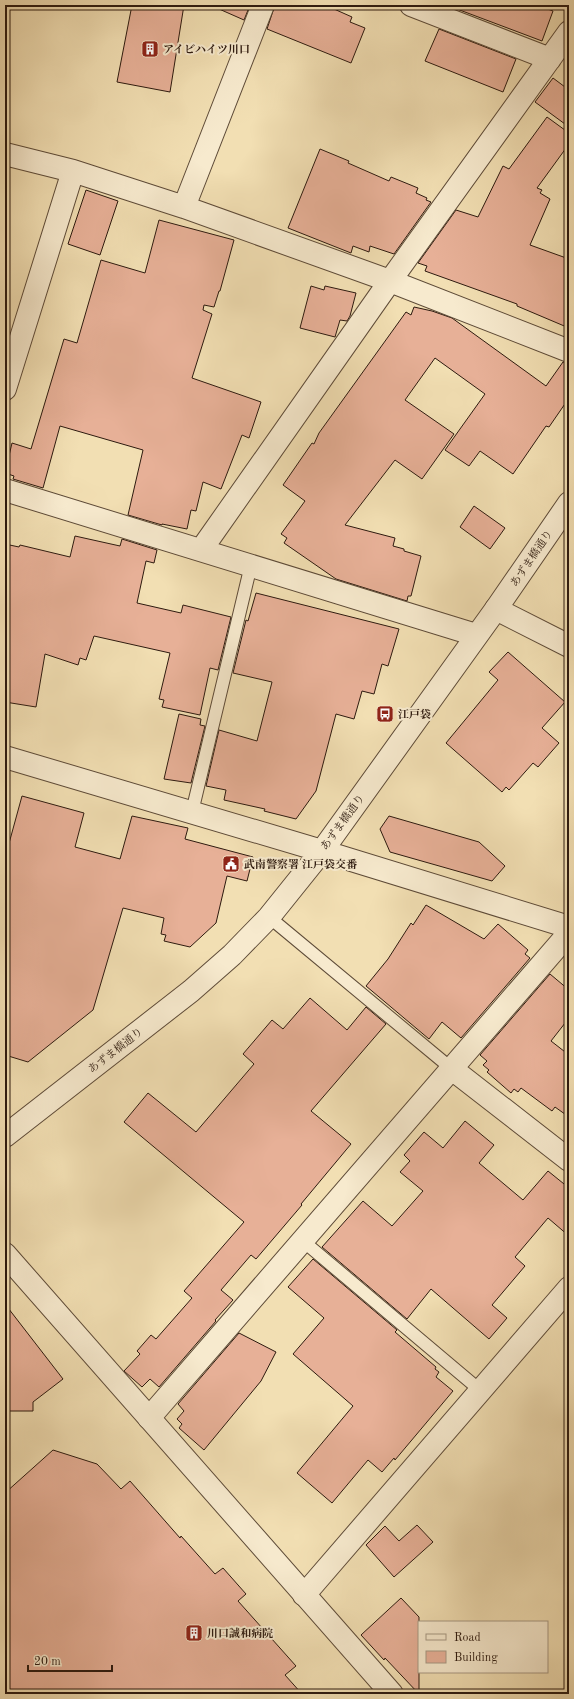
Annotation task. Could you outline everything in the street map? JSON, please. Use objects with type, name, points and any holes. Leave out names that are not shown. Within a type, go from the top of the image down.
[{"type":"street","points":[[184,207],[262,5]]},
{"type":"street","points":[[411,5],[550,59]]},
{"type":"street","points":[[201,550],[390,281],[569,32]]},
{"type":"street","points":[[5,154],[73,171],[184,207],[390,281],[569,351]]},
{"type":"street","points":[[5,389],[73,171]]},
{"type":"street","points":[[5,490],[476,635]]},
{"type":"street","name":"あずま橋通り","points":[[5,1136],[191,991],[232,955],[269,917],[322,850],[476,635],[496,610],[569,503]]},
{"type":"street","points":[[496,610],[569,646]]},
{"type":"street","points":[[5,757],[322,850],[569,928]]},
{"type":"street","points":[[149,1418],[569,933]]},
{"type":"street","points":[[452,1068],[569,1160]]},
{"type":"street","points":[[5,1254],[304,1595],[385,1691]]},
{"type":"street","points":[[304,1595],[569,1288]]},
{"type":"lane","points":[[192,812],[251,566]]},
{"type":"lane","points":[[269,917],[452,1068]]},
{"type":"lane","points":[[303,1241],[481,1391]]},
{"type":"building","name":"アイビハイツ川口","points":[[132,5],[184,5],[170,92],[117,82]]},
{"type":"building","points":[[210,5],[250,5],[244,20]]},
{"type":"building","points":[[275,5],[325,5],[352,17],[350,22],[365,28],[351,63],[267,29]]},
{"type":"building","points":[[537,5],[553,11],[542,41],[449,6]]},
{"type":"building","points":[[439,29],[516,59],[503,92],[425,61]]},
{"type":"building","points":[[553,78],[569,90],[569,127],[535,102]]},
{"type":"building","points":[[547,117],[569,133],[569,144],[537,188],[542,190],[540,193],[550,199],[530,245],[569,259],[569,328],[517,306],[517,304],[425,271],[427,266],[418,263],[456,210],[478,217],[503,166],[509,169]]},
{"type":"building","points":[[320,149],[349,161],[348,163],[389,181],[391,177],[418,188],[416,193],[427,198],[426,200],[431,202],[394,254],[370,246],[369,252],[353,246],[351,253],[288,228]]},
{"type":"building","points":[[86,190],[118,201],[100,255],[68,244]]},
{"type":"building","points":[[159,220],[234,240],[214,307],[204,305],[203,310],[212,314],[192,378],[261,402],[249,438],[242,435],[221,489],[203,482],[196,511],[191,510],[187,529],[162,525],[128,515],[143,450],[60,426],[43,488],[13,479],[14,476],[5,473],[12,443],[31,449],[64,339],[77,343],[101,260],[145,273]]},
{"type":"building","points":[[311,286],[324,290],[325,286],[356,293],[350,316],[347,321],[340,320],[335,337],[300,328]]},
{"type":"building","points":[[414,307],[452,318],[546,386],[563,362],[569,363],[569,398],[549,427],[546,426],[513,474],[480,451],[469,466],[445,450],[485,394],[435,358],[405,400],[454,434],[422,479],[395,460],[345,525],[395,538],[393,546],[421,556],[411,596],[408,596],[407,601],[336,579],[284,543],[287,538],[281,534],[305,501],[283,485],[312,443],[314,444],[319,433],[406,312],[411,315]]},
{"type":"building","points":[[474,506],[505,528],[490,549],[460,527]]},
{"type":"building","points":[[75,536],[120,546],[122,539],[157,550],[154,563],[146,561],[137,603],[181,613],[183,605],[231,617],[218,670],[210,668],[200,715],[162,707],[164,700],[159,699],[170,653],[94,636],[86,660],[80,658],[78,665],[45,654],[36,707],[5,702],[5,544],[19,547],[20,545],[70,557]]},
{"type":"building","points":[[256,593],[399,629],[388,666],[382,664],[374,694],[362,691],[354,719],[336,714],[316,791],[296,819],[264,811],[265,809],[224,800],[226,790],[206,786],[219,730],[257,741],[272,682],[233,673],[246,620],[248,621]]},
{"type":"building","points":[[508,652],[565,702],[542,728],[559,743],[538,767],[533,763],[509,790],[506,787],[502,792],[446,743],[498,680],[489,672]]},
{"type":"building","points":[[179,714],[201,719],[200,725],[205,726],[191,783],[164,779]]},
{"type":"building","points":[[22,796],[84,813],[75,847],[120,859],[132,816],[188,828],[185,839],[253,857],[247,881],[227,876],[216,923],[190,947],[164,941],[166,935],[161,934],[164,918],[123,908],[93,1010],[28,1062],[5,1055],[5,858]]},
{"type":"building","points":[[389,816],[479,842],[505,866],[492,881],[390,852],[380,829]]},
{"type":"building","points":[[426,905],[484,939],[498,924],[528,950],[525,954],[530,958],[461,1038],[442,1022],[429,1039],[366,986],[388,959],[411,923],[413,925]]},
{"type":"building","points":[[550,974],[569,990],[569,1018],[551,1041],[569,1055],[569,1117],[555,1107],[552,1111],[521,1088],[518,1092],[514,1089],[511,1093],[487,1072],[489,1070],[483,1065],[487,1061],[480,1055]]},
{"type":"building","points":[[310,998],[347,1030],[366,1007],[386,1024],[311,1111],[351,1144],[256,1259],[251,1255],[221,1290],[233,1300],[215,1320],[216,1321],[159,1387],[150,1379],[142,1387],[124,1371],[140,1354],[137,1351],[151,1335],[156,1339],[192,1298],[184,1291],[244,1222],[124,1122],[148,1093],[196,1132],[254,1064],[243,1054],[272,1020],[283,1029]]},
{"type":"building","points":[[465,1121],[494,1145],[479,1163],[523,1200],[548,1171],[569,1188],[569,1236],[548,1218],[515,1257],[525,1266],[492,1305],[507,1318],[489,1339],[431,1289],[407,1319],[322,1247],[363,1201],[392,1226],[423,1191],[400,1172],[410,1161],[404,1155],[424,1132],[443,1148]]},
{"type":"building","points":[[313,1259],[397,1330],[395,1332],[436,1367],[435,1369],[439,1372],[436,1377],[453,1391],[395,1460],[394,1458],[382,1472],[368,1460],[332,1503],[297,1473],[353,1406],[293,1354],[324,1318],[288,1287]]},
{"type":"building","points":[[5,1304],[63,1379],[33,1402],[33,1411],[5,1411]]},
{"type":"building","points":[[239,1333],[276,1352],[261,1381],[204,1450],[179,1428],[182,1424],[177,1419],[184,1411],[178,1404]]},
{"type":"building","points":[[53,1450],[97,1464],[121,1489],[130,1481],[180,1538],[181,1536],[215,1574],[223,1568],[246,1594],[238,1601],[296,1666],[285,1675],[302,1694],[5,1694],[5,1493]]},
{"type":"building","points":[[417,1525],[433,1542],[394,1577],[366,1545],[385,1526],[399,1541]]},
{"type":"building","points":[[401,1598],[419,1617],[419,1694],[385,1658],[384,1660],[361,1635]]},
{"type":"place","name":"アイビハイツ川口","points":[[150,49]]},
{"type":"place","name":"江戸袋","points":[[385,714]]},
{"type":"place","name":"武南警察署 江戸袋交番","points":[[231,864]]},
{"type":"place","name":"川口誠和病院","points":[[194,1633]]}]
